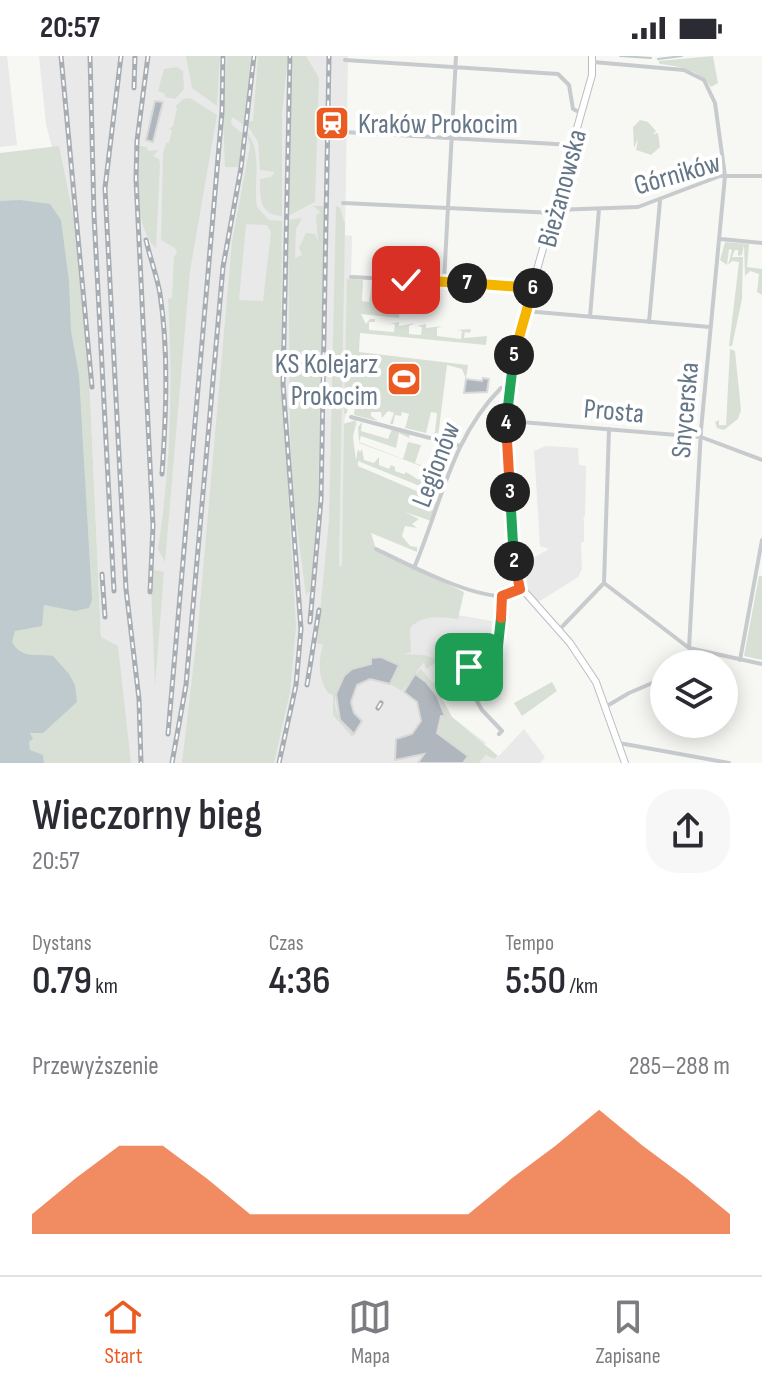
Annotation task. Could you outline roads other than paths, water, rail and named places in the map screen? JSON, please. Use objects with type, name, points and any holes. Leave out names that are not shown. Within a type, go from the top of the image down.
[{"type":"street","points":[[444,282],[456,56]]},
{"type":"street","name":"Bieżanowska","points":[[520,589],[514,566],[506,421],[508,387],[525,311],[581,113],[593,59]]},
{"type":"street","name":"Snycerska","points":[[593,59],[680,69],[700,78],[715,102],[725,176],[701,437],[689,648]]},
{"type":"street","points":[[345,60],[559,74],[570,88],[573,110],[581,113]]},
{"type":"street","points":[[344,132],[572,145]]},
{"type":"street","name":"Górników","points":[[343,203],[554,212],[638,207],[725,176],[762,176]]},
{"type":"street","points":[[649,322],[660,201]]},
{"type":"street","points":[[590,317],[599,209]]},
{"type":"street","points":[[720,239],[762,243]]},
{"type":"street","points":[[351,277],[533,286]]},
{"type":"street","points":[[525,311],[712,327]]},
{"type":"street","name":"Legionów","points":[[414,568],[460,446],[478,411],[501,388],[508,387]]},
{"type":"street","points":[[351,417],[460,446]]},
{"type":"street","name":"Prosta","points":[[506,421],[701,437],[762,460]]},
{"type":"street","points":[[559,630],[604,583],[609,429]]},
{"type":"street","points":[[740,660],[762,540]]},
{"type":"street","points":[[376,549],[414,568],[502,596],[520,589],[583,660],[607,706],[625,763]]},
{"type":"street","points":[[604,583],[689,648],[762,664]]},
{"type":"street","points":[[499,734],[502,731],[482,710],[461,674],[497,655],[502,596]]},
{"type":"street","points":[[607,706],[650,684]]},
{"type":"street","points":[[619,743],[729,763]]},
{"type":"waterway","points":[[620,56],[651,58]]},
{"type":"waterway","points":[[658,59],[682,56]]},
{"type":"railway","points":[[61,56],[92,387]]},
{"type":"railway","points":[[90,56],[94,215],[114,591]]},
{"type":"railway","points":[[121,56],[105,188],[126,589],[139,699],[141,763]]},
{"type":"railway","points":[[134,88],[135,56]]},
{"type":"railway","points":[[148,56],[137,141],[136,179],[153,526],[150,592]]},
{"type":"railway","points":[[168,734],[222,112],[223,56]]},
{"type":"railway","points":[[172,763],[186,685],[223,267],[241,168],[254,56]]},
{"type":"railway","points":[[279,763],[296,685],[301,629],[283,384],[290,56]]},
{"type":"railway","points":[[310,622],[321,499],[329,56]]},
{"type":"railway","points":[[146,240],[160,294],[165,339],[162,474]]},
{"type":"railway","points":[[102,574],[105,617]]},
{"type":"railway","points":[[307,685],[319,610]]},
{"type":"railway","points":[[378,708],[381,703]]},
{"type":"place","name":"Kraków Prokocim","points":[[332,123]]},
{"type":"place","name":"KS Kolejarz Prokocim","points":[[404,379]]}]
